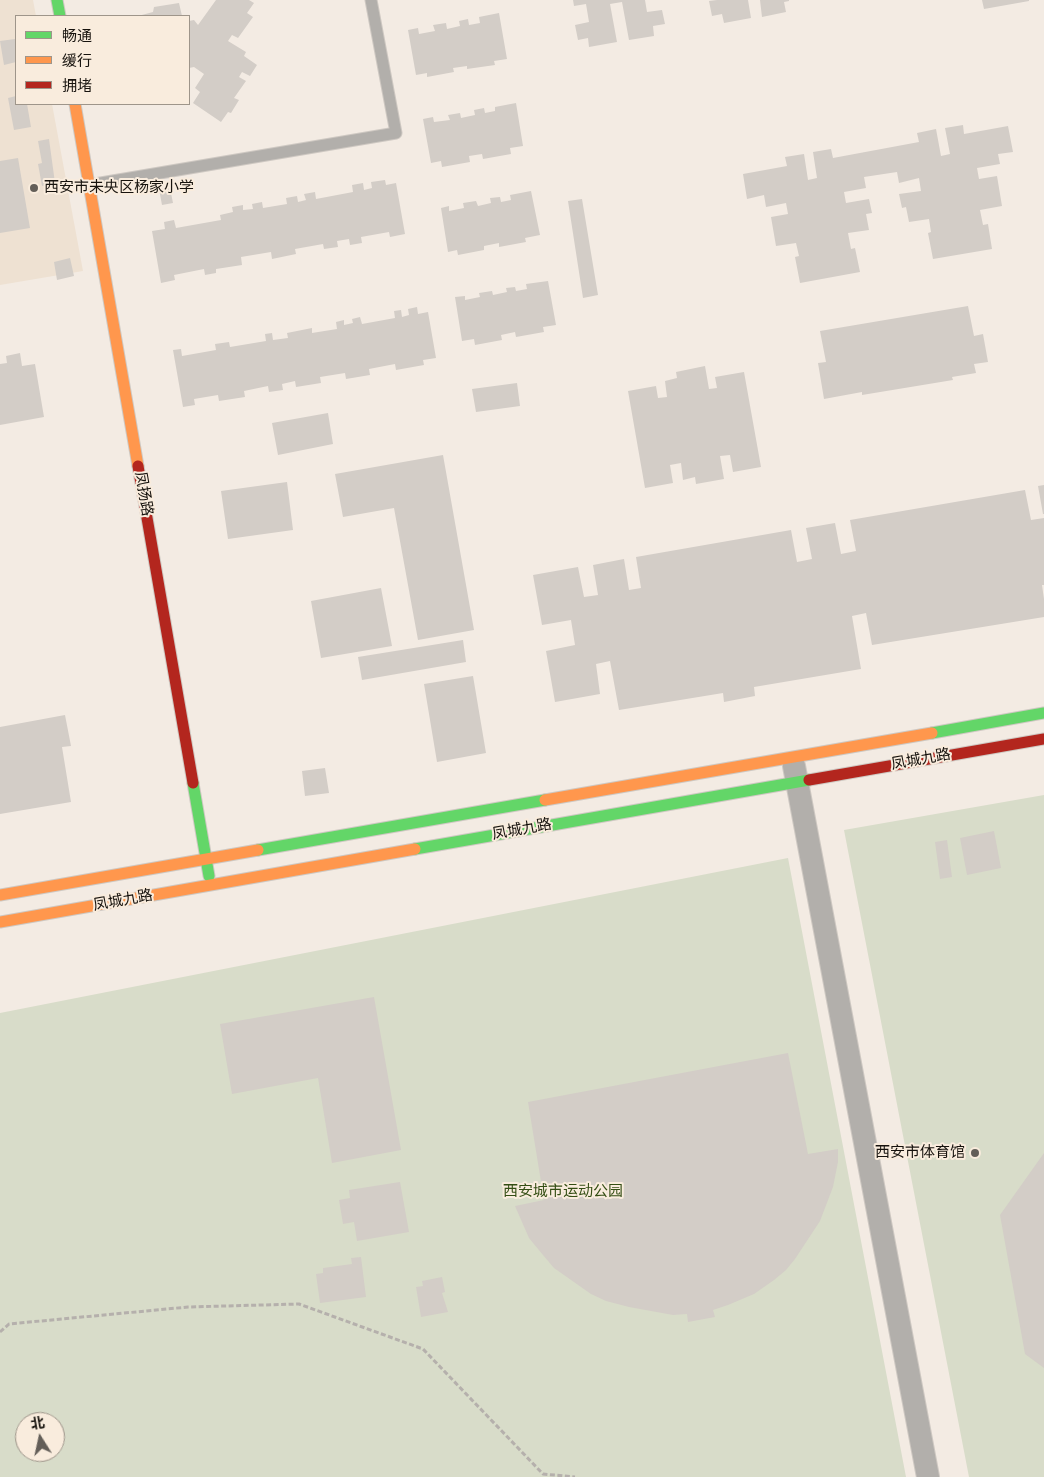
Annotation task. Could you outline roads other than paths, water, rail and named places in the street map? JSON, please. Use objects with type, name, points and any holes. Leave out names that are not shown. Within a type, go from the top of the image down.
[{"type":"street","points":[[57,0],[60,15]]},
{"type":"street","name":"凤扬路","points":[[75,105],[211,885]]},
{"type":"street","name":"凤城九路","points":[[0,895],[1044,713]]},
{"type":"street","name":"凤城九路","points":[[0,922],[1044,739]]},
{"type":"street","points":[[792,758],[928,1477]]},
{"type":"lane","points":[[89,185],[396,133],[371,0]]},
{"type":"place","name":"西安市未央区杨家小学","points":[[34,188]]},
{"type":"place","name":"西安市体育馆","points":[[975,1153]]},
{"type":"park label","name":"西安城市运动公园","points":[[563,1192]]}]
